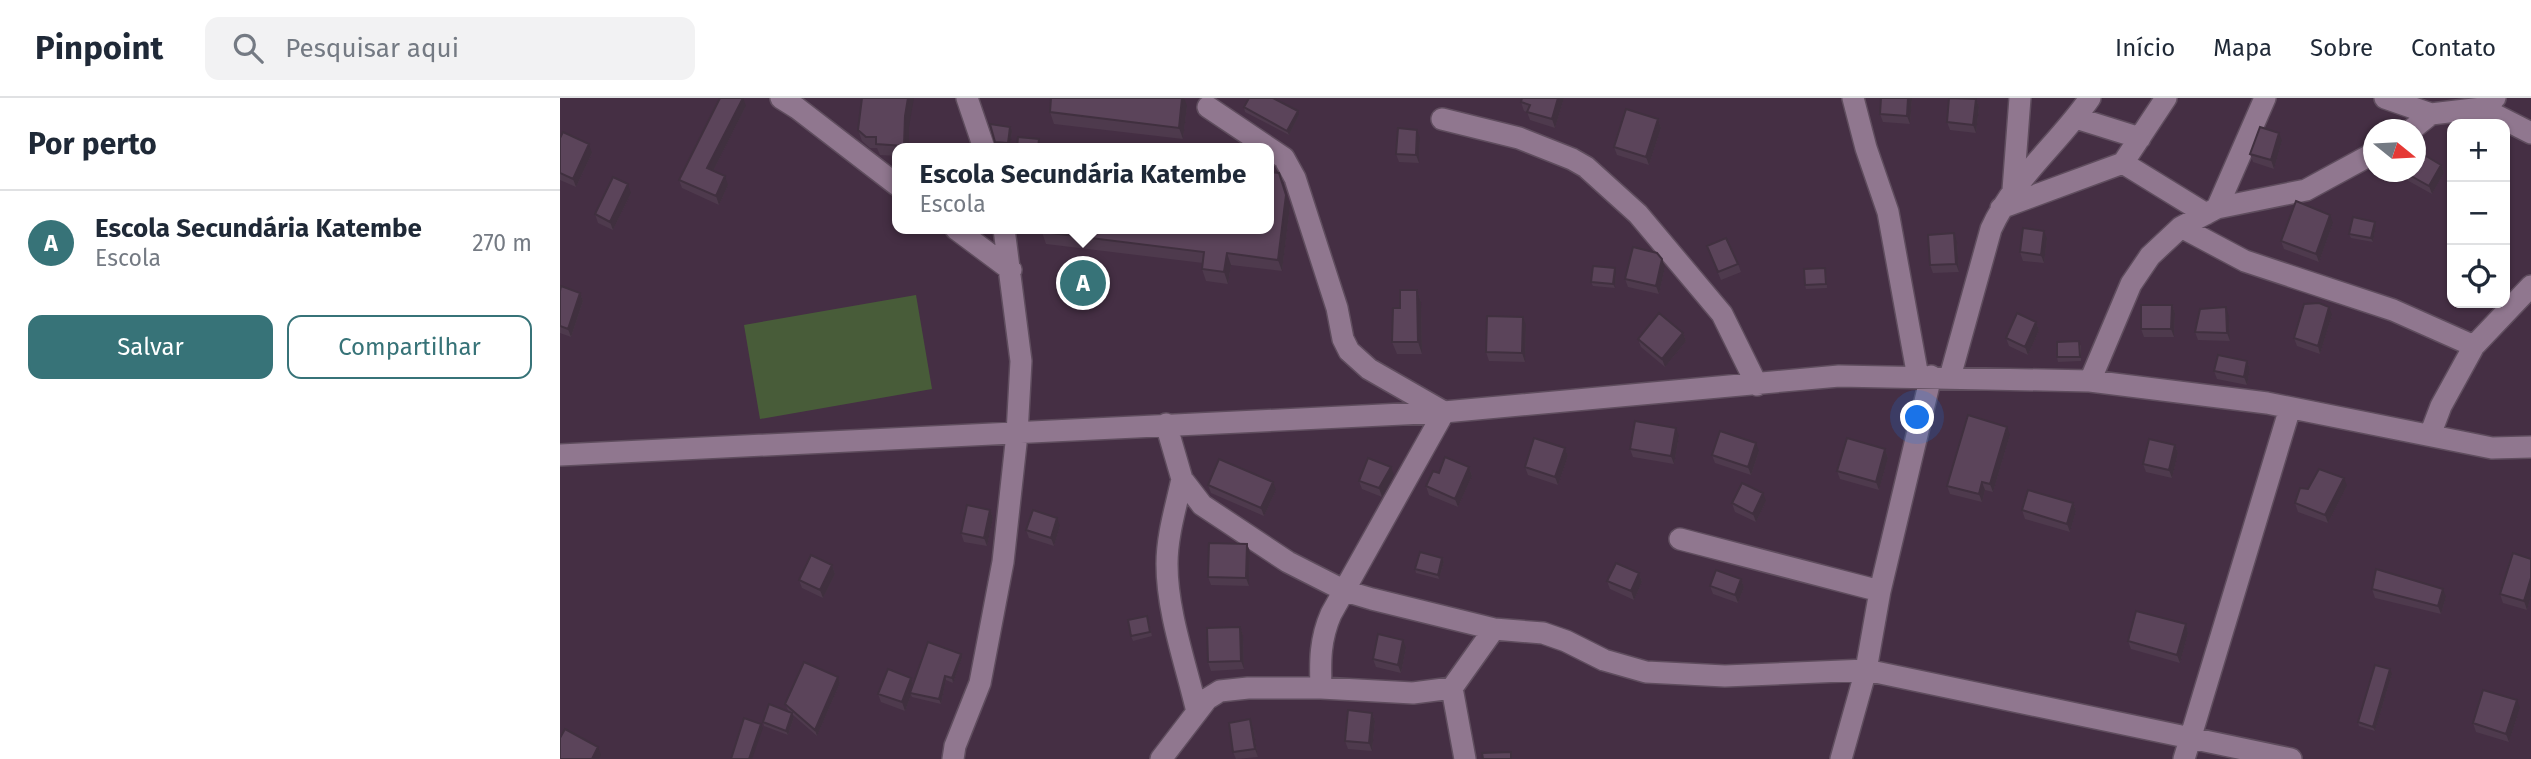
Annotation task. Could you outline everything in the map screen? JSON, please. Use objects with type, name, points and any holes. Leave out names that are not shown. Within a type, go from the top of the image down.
[{"type":"street","points":[[780,98],[892,179]]},
{"type":"street","points":[[967,98],[982,143]]},
{"type":"street","points":[[1853,98],[1866,148],[1888,212],[1933,377]]},
{"type":"street","points":[[2007,199],[2020,98]]},
{"type":"street","points":[[1841,759],[1866,670],[1880,591],[1933,377],[1991,229],[2007,199],[2090,98]]},
{"type":"street","points":[[2007,199],[2123,163],[2166,98]]},
{"type":"street","points":[[2211,211],[2265,98]]},
{"type":"street","points":[[2385,98],[2431,114]]},
{"type":"street","points":[[1206,101],[1263,143]]},
{"type":"street","points":[[2425,119],[2431,114],[2489,103],[2531,133]]},
{"type":"street","points":[[2076,118],[2140,138]]},
{"type":"street","points":[[1442,119],[1519,138],[1586,167],[1638,214],[1722,314],[1757,385]]},
{"type":"street","points":[[1274,151],[1284,158],[1295,178],[1337,308],[1343,340],[1349,351],[1369,369],[1444,412]]},
{"type":"street","points":[[2090,381],[2131,284],[2150,256],[2181,227],[2211,211],[2305,190],[2363,159]]},
{"type":"street","points":[[2123,163],[2211,211]]},
{"type":"street","points":[[2181,227],[2245,261],[2393,310],[2474,346]]},
{"type":"street","points":[[963,234],[1011,270]]},
{"type":"street","points":[[953,759],[955,746],[980,683],[1003,562],[1017,434],[1021,361],[1005,234]]},
{"type":"street","points":[[2430,435],[2441,406],[2474,346],[2531,286]]},
{"type":"street","points":[[560,455],[1444,412],[1839,376],[2090,381],[2267,403],[2492,448],[2531,447]]},
{"type":"street","points":[[2184,759],[2290,408]]},
{"type":"street","points":[[1321,688],[1322,634],[1444,412]]},
{"type":"street","points":[[1166,424],[1182,479],[1202,505],[1289,562],[1345,591],[1494,629],[1543,633],[1604,660],[1646,672],[1725,676],[1866,670],[2291,759]]},
{"type":"street","points":[[1182,479],[1169,538],[1169,595],[1198,712]]},
{"type":"street","points":[[1680,539],[1880,591]]},
{"type":"street","points":[[1465,759],[1451,688],[1494,629]]},
{"type":"street","points":[[1161,759],[1207,699],[1220,691],[1248,688],[1321,688],[1413,692],[1451,688]]},
{"type":"green space","points":[[916,295],[932,389],[760,419],[744,325]]},
{"type":"building","points":[[720,98],[743,98],[707,168],[725,176],[716,196],[679,180]]},
{"type":"building","points":[[862,98],[908,98],[904,143],[876,144],[876,137],[866,137],[858,130]]},
{"type":"building","points":[[1051,98],[1182,98],[1179,128],[1050,112]]},
{"type":"building","points":[[1249,98],[1273,98],[1298,111],[1287,131],[1244,107]]},
{"type":"building","points":[[1522,98],[1558,98],[1552,119],[1527,112],[1530,105],[1521,102]]},
{"type":"building","points":[[1881,98],[1908,98],[1907,116],[1880,114]]},
{"type":"building","points":[[1949,98],[1976,99],[1973,125],[1947,122]]},
{"type":"building","points":[[1626,109],[1658,119],[1646,157],[1614,147]]},
{"type":"building","points":[[990,124],[1010,127],[1008,143],[995,142]]},
{"type":"building","points":[[2260,127],[2279,133],[2271,160],[2250,154]]},
{"type":"building","points":[[1398,128],[1417,130],[1416,155],[1396,154]]},
{"type":"building","points":[[563,132],[589,144],[573,179],[560,173],[560,138]]},
{"type":"building","points":[[1018,137],[1039,139],[1039,143],[1017,143]]},
{"type":"building","points":[[2426,156],[2441,165],[2429,186],[2422,182],[2426,182]]},
{"type":"building","points":[[1274,172],[1279,173],[1286,195],[1278,260],[1227,253],[1224,272],[1202,269],[1204,252],[1058,234],[1274,234]]},
{"type":"building","points":[[613,177],[628,184],[610,222],[595,214]]},
{"type":"building","points":[[2296,201],[2330,215],[2316,254],[2281,241]]},
{"type":"building","points":[[2353,217],[2375,222],[2371,238],[2349,234]]},
{"type":"building","points":[[2023,228],[2044,231],[2041,255],[2020,252]]},
{"type":"building","points":[[1954,233],[1956,264],[1930,265],[1928,235]]},
{"type":"building","points":[[1726,238],[1738,264],[1718,272],[1707,246]]},
{"type":"building","points":[[1633,247],[1657,253],[1662,259],[1656,286],[1625,279]]},
{"type":"building","points":[[1593,266],[1615,268],[1613,284],[1591,282]]},
{"type":"building","points":[[1825,268],[1826,284],[1805,285],[1804,269]]},
{"type":"building","points":[[561,286],[580,293],[568,329],[560,326]]},
{"type":"building","points":[[1400,290],[1417,290],[1418,342],[1392,342],[1393,308],[1400,308]]},
{"type":"building","points":[[2319,303],[2329,307],[2318,346],[2294,338],[2304,304]]},
{"type":"building","points":[[2141,305],[2172,305],[2171,329],[2141,329]]},
{"type":"building","points":[[2226,307],[2227,333],[2195,332],[2200,309]]},
{"type":"building","points":[[1659,313],[1683,333],[1662,359],[1638,339]]},
{"type":"building","points":[[2017,313],[2036,322],[2025,347],[2006,338]]},
{"type":"building","points":[[1487,316],[1523,317],[1522,353],[1486,352]]},
{"type":"building","points":[[2079,341],[2080,357],[2057,357],[2057,342]]},
{"type":"building","points":[[2218,355],[2247,361],[2244,377],[2214,371]]},
{"type":"building","points":[[1968,415],[2007,427],[1990,484],[1982,482],[1979,494],[1947,486]]},
{"type":"building","points":[[1635,421],[1676,428],[1671,456],[1630,449]]},
{"type":"building","points":[[1720,431],[1756,443],[1748,467],[1712,455]]},
{"type":"building","points":[[1534,438],[1565,448],[1555,477],[1525,467]]},
{"type":"building","points":[[1847,438],[1885,449],[1876,482],[1837,471]]},
{"type":"building","points":[[2149,439],[2175,445],[2169,470],[2143,464]]},
{"type":"building","points":[[1445,457],[1469,467],[1455,499],[1426,486],[1433,471],[1439,473]]},
{"type":"building","points":[[1368,458],[1391,467],[1379,488],[1359,481]]},
{"type":"building","points":[[1219,459],[1273,482],[1261,508],[1208,485]]},
{"type":"building","points":[[2319,469],[2344,478],[2325,515],[2295,503],[2300,488],[2308,489]]},
{"type":"building","points":[[1742,483],[1763,493],[1753,514],[1732,503]]},
{"type":"building","points":[[2028,490],[2073,503],[2067,524],[2022,510]]},
{"type":"building","points":[[967,505],[990,510],[984,538],[961,533]]},
{"type":"building","points":[[1033,510],[1057,518],[1051,538],[1026,530]]},
{"type":"building","points":[[1209,543],[1247,544],[1246,578],[1208,577]]},
{"type":"building","points":[[1420,552],[1442,558],[1438,575],[1415,569]]},
{"type":"building","points":[[2513,553],[2531,559],[2531,578],[2524,601],[2500,594]]},
{"type":"building","points":[[811,555],[832,565],[820,590],[799,580]]},
{"type":"building","points":[[1616,563],[1639,573],[1631,591],[1607,581]]},
{"type":"building","points":[[2376,569],[2443,589],[2438,606],[2372,589]]},
{"type":"building","points":[[1716,570],[1741,579],[1735,595],[1710,586]]},
{"type":"building","points":[[2136,611],[2186,624],[2177,655],[2128,641]]},
{"type":"building","points":[[1147,616],[1150,632],[1131,636],[1128,620]]},
{"type":"building","points":[[1240,627],[1241,661],[1208,662],[1207,628]]},
{"type":"building","points":[[1378,634],[1403,640],[1398,665],[1373,659]]},
{"type":"building","points":[[928,642],[961,654],[952,678],[945,676],[939,699],[910,693]]},
{"type":"building","points":[[804,662],[838,677],[815,730],[785,704]]},
{"type":"building","points":[[2375,665],[2390,669],[2373,727],[2358,722]]},
{"type":"building","points":[[888,669],[911,678],[902,702],[878,694]]},
{"type":"building","points":[[2483,690],[2517,700],[2506,734],[2473,723]]},
{"type":"building","points":[[769,704],[792,713],[786,731],[763,722]]},
{"type":"building","points":[[1348,710],[1372,713],[1369,743],[1345,741]]},
{"type":"building","points":[[744,718],[761,724],[749,759],[731,759]]},
{"type":"building","points":[[1250,719],[1255,749],[1233,752],[1229,723]]},
{"type":"building","points":[[565,729],[598,747],[592,759],[560,759],[560,738]]},
{"type":"building","points":[[1511,752],[1511,759],[1483,759],[1482,753]]},
{"type":"place","name":"Escola Secundária Katembe","points":[[1083,283]]}]
